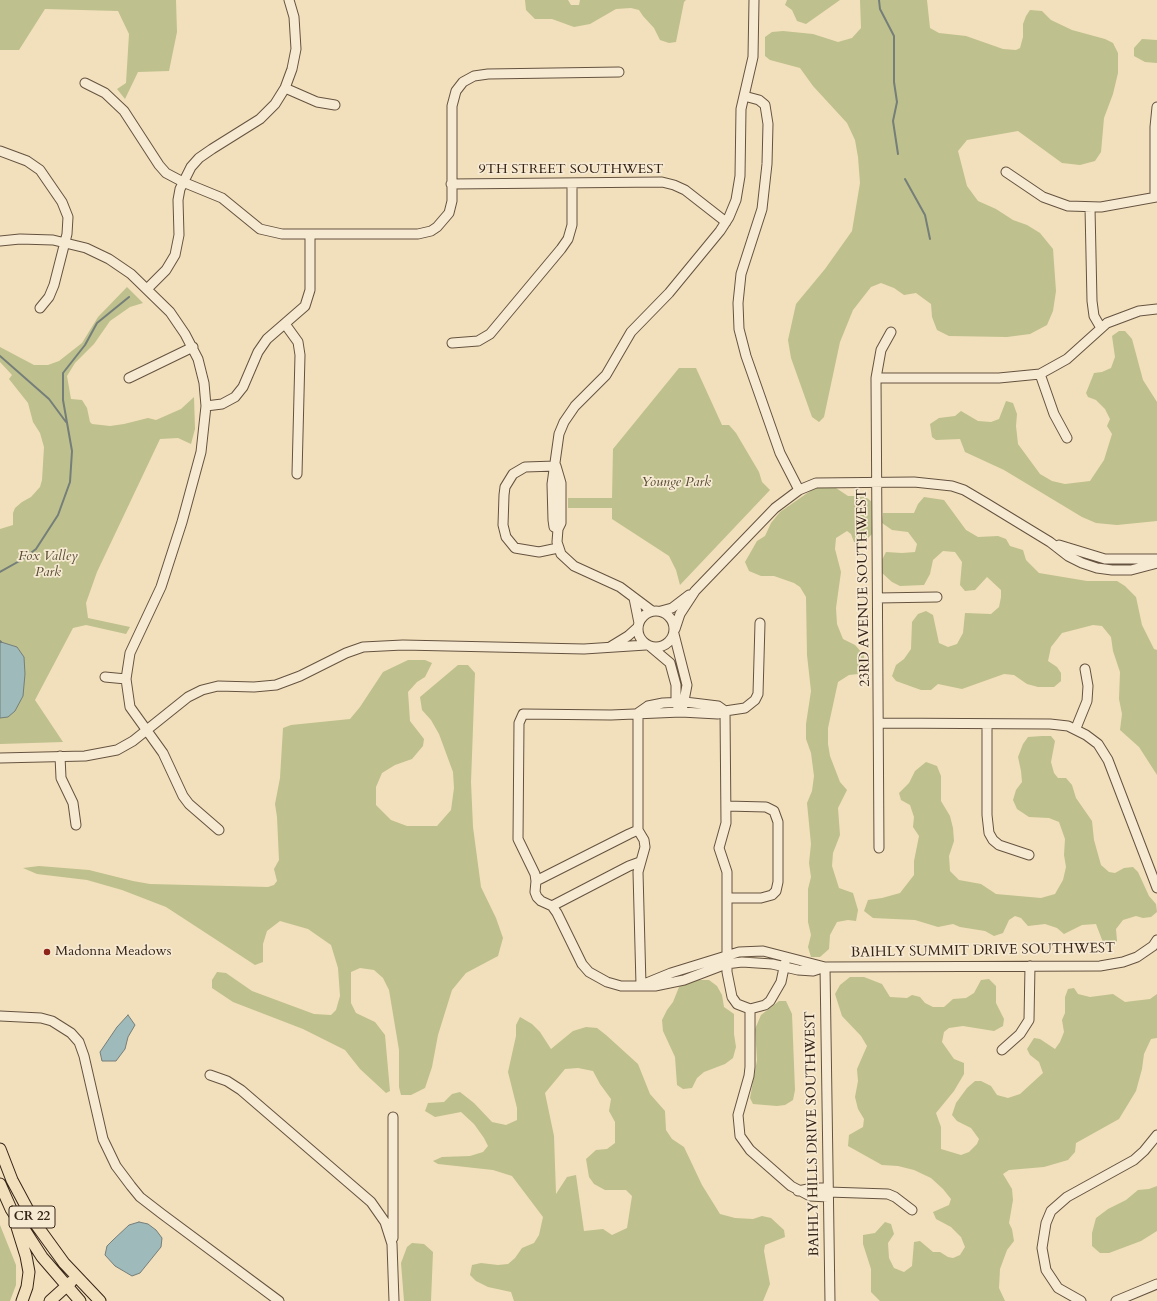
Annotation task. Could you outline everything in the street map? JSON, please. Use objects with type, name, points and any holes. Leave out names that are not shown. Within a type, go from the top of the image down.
[{"type":"main road","name":"CR 22","points":[[0,1149],[12,1180],[31,1216],[54,1251],[76,1277],[100,1301]]},
{"type":"main road","name":"CR 22","points":[[0,1184],[11,1209],[42,1257],[80,1301]]},
{"type":"main road","points":[[11,1209],[28,1265],[28,1279],[22,1301]]},
{"type":"main road","points":[[50,1301],[76,1277]]},
{"type":"street","points":[[147,289],[166,270],[175,255],[179,235],[178,200],[183,182],[191,167],[203,155],[260,120],[275,104],[285,88],[292,69],[296,49],[295,25],[289,0]]},
{"type":"street","points":[[680,702],[687,685],[671,618],[634,598],[616,585],[568,562],[558,548],[558,529],[553,523],[553,478],[556,466],[559,434],[567,417],[606,375],[631,332],[670,293],[726,222],[736,200],[740,182],[740,122],[753,57],[754,0]]},
{"type":"street","points":[[85,83],[102,91],[111,98],[129,117],[164,171],[183,182],[222,198],[263,231],[274,234],[310,235],[418,234],[431,231],[442,224],[449,213],[452,106],[456,91],[468,79],[488,74],[619,72]]},
{"type":"street","points":[[285,88],[317,102],[335,105]]},
{"type":"street","points":[[744,96],[763,102],[766,108],[767,164],[762,209],[745,258],[740,280],[738,303],[739,329],[744,352],[780,453],[798,490]]},
{"type":"street","points":[[1006,172],[1052,202],[1068,206],[1090,208],[1110,206],[1156,197],[1155,127],[1157,107]]},
{"type":"street","points":[[0,151],[27,161],[45,176],[62,202],[67,213],[68,228],[66,242],[54,285],[49,297],[40,308]]},
{"type":"street","name":"9TH STREET SOUTHWEST","points":[[451,184],[649,182],[670,184],[691,194],[726,222]]},
{"type":"street","points":[[452,343],[478,341],[490,334],[561,249],[568,239],[572,225],[572,183]]},
{"type":"street","points":[[1090,208],[1092,301],[1094,316],[1101,328]]},
{"type":"street","points":[[206,406],[226,403],[239,392],[263,345],[273,334],[302,309],[309,295],[311,281],[310,235]]},
{"type":"street","points":[[0,241],[34,238],[66,242],[86,248],[109,259],[147,289],[177,321],[193,347],[201,371],[206,406],[201,452],[182,522],[160,586],[130,653],[126,679],[130,708],[147,729],[166,759],[183,796],[189,804],[219,830]]},
{"type":"street","points":[[876,378],[999,378],[1040,374],[1067,359],[1101,328],[1127,315],[1140,311],[1157,309]]},
{"type":"street","points":[[285,324],[298,342],[300,355],[297,474]]},
{"type":"street","name":"23RD AVENUE SOUTHWEST","points":[[879,848],[880,723],[876,378],[881,350],[891,332]]},
{"type":"street","points":[[129,378],[193,347]]},
{"type":"street","points":[[1040,374],[1054,414],[1067,438]]},
{"type":"street","points":[[556,466],[525,467],[513,474],[505,487],[503,525],[506,538],[516,548],[539,552],[558,548]]},
{"type":"street","points":[[608,648],[628,636],[642,618],[657,611],[672,608],[695,591],[775,508],[798,490],[820,482],[927,482],[952,486],[964,490],[1050,542],[1068,556],[1097,568],[1131,570],[1157,563]]},
{"type":"street","points":[[1050,542],[1078,552],[1105,559],[1157,559]]},
{"type":"street","points":[[0,758],[85,756],[112,752],[126,746],[188,697],[202,690],[218,686],[276,684],[300,676],[346,653],[363,647],[382,645],[584,649],[649,646],[657,647],[668,643],[680,614],[695,591]]},
{"type":"street","points":[[634,598],[640,637],[670,663],[680,702],[681,712]]},
{"type":"street","points":[[878,598],[937,598]]},
{"type":"street","points":[[760,623],[758,694],[756,700],[745,708],[725,711],[718,714],[681,712],[611,715],[523,714],[520,717],[519,723],[517,833],[536,881],[535,892],[537,897],[541,901],[552,906],[577,955],[590,972],[614,985],[641,985],[671,973],[726,960],[740,952],[763,951],[785,958],[825,967]]},
{"type":"street","points":[[1076,728],[1087,701],[1088,686],[1085,669]]},
{"type":"street","points":[[105,677],[126,679]]},
{"type":"street","points":[[638,713],[648,706],[680,702],[718,706],[725,711]]},
{"type":"street","points":[[725,711],[726,823],[719,848],[727,872],[726,960],[732,997],[737,1004],[750,1009],[765,1005],[770,1001],[781,982],[785,968],[785,958]]},
{"type":"street","points":[[638,713],[638,830],[644,840],[645,847],[638,872],[641,985]]},
{"type":"street","points":[[880,723],[1050,724],[1076,728],[1094,740],[1108,760],[1157,888]]},
{"type":"street","points":[[987,724],[987,815],[989,833],[993,840],[999,845],[1029,855]]},
{"type":"street","points":[[60,756],[61,778],[73,803],[76,825]]},
{"type":"street","points":[[726,806],[766,807],[774,811],[778,822],[778,882],[776,891],[772,895],[761,898],[727,898]]},
{"type":"street","points":[[536,881],[638,830]]},
{"type":"street","points":[[552,906],[629,866],[640,862]]},
{"type":"street","name":"BAIHLY SUMMIT DRIVE SOUTHWEST","points":[[825,967],[1114,964],[1137,957],[1153,946],[1157,940]]},
{"type":"street","points":[[726,960],[755,962],[785,968],[813,971],[825,967]]},
{"type":"street","points":[[1002,1050],[1020,1034],[1029,1020],[1030,966]]},
{"type":"street","name":"BAIHLY HILLS DRIVE SOUTHWEST","points":[[825,967],[830,1301]]},
{"type":"street","points":[[750,1009],[750,1067],[747,1086],[738,1114],[740,1136],[750,1150],[778,1176],[798,1191],[810,1196],[828,1192],[888,1194],[895,1197],[912,1210]]},
{"type":"street","points":[[0,1016],[23,1016],[46,1019],[71,1033],[79,1042],[84,1056],[104,1139],[116,1166],[130,1186],[140,1197],[162,1214],[279,1301]]},
{"type":"street","points":[[210,1075],[227,1081],[241,1090],[361,1191],[385,1222],[392,1244]]},
{"type":"street","points":[[394,1117],[392,1244],[394,1301]]},
{"type":"street","points":[[1081,1301],[1058,1288],[1046,1270],[1042,1248],[1046,1223],[1051,1211],[1067,1198],[1134,1160],[1144,1151],[1157,1135]]},
{"type":"street","points":[[1116,1301],[1157,1284]]},
{"type":"green space","points":[[0,0],[176,0],[177,32],[169,71],[138,72],[125,99],[117,89],[126,83],[129,34],[118,11],[45,9],[19,50],[0,50]]},
{"type":"green space","points":[[525,0],[568,0],[571,5],[579,5],[580,0],[686,0],[684,2],[676,42],[669,43],[660,40],[654,28],[639,10],[631,8],[616,9],[590,24],[574,27],[552,19],[535,19],[526,10]]},
{"type":"green space","points":[[787,0],[840,0],[806,24],[797,21],[792,10],[785,5]]},
{"type":"green space","points":[[860,0],[927,0],[930,28],[939,33],[966,36],[1003,49],[1016,50],[1020,48],[1023,37],[1023,24],[1030,10],[1042,11],[1051,20],[1072,30],[1105,39],[1113,43],[1118,53],[1118,73],[1113,94],[1104,118],[1101,152],[1095,161],[1080,165],[1062,163],[1018,131],[967,140],[958,151],[967,186],[978,201],[1040,233],[1053,249],[1056,291],[1053,311],[1047,325],[1030,334],[1007,337],[949,336],[937,330],[932,317],[931,304],[916,293],[904,295],[894,288],[881,283],[871,287],[853,310],[840,342],[824,417],[819,422],[812,417],[791,358],[788,340],[796,304],[825,269],[852,231],[860,183],[858,157],[855,140],[847,123],[813,86],[800,68],[770,60],[765,56],[765,37],[772,32],[783,31],[813,34],[838,42],[852,38],[861,28]]},
{"type":"green space","points":[[1142,39],[1157,40],[1157,63],[1145,62],[1134,56],[1134,48]]},
{"type":"green space","name":"Fox Valley Park","points":[[127,287],[143,303],[130,307],[110,321],[94,344],[75,363],[67,376],[71,399],[82,400],[87,408],[90,422],[92,424],[110,426],[148,418],[156,420],[181,409],[194,397],[195,429],[191,444],[178,438],[160,439],[97,572],[86,603],[88,618],[130,627],[126,634],[86,625],[73,628],[35,700],[63,742],[0,744],[0,529],[13,525],[13,513],[15,508],[31,497],[40,487],[42,480],[44,447],[40,433],[33,422],[28,403],[9,379],[12,375],[0,362],[0,347],[34,365],[48,365],[59,361],[82,343],[98,317]]},
{"type":"green space","points":[[1119,331],[1125,331],[1132,339],[1143,380],[1157,402],[1157,521],[1117,525],[1096,523],[1082,517],[1004,470],[965,452],[960,439],[936,440],[932,437],[930,424],[939,418],[955,416],[961,411],[978,421],[991,422],[999,419],[1006,401],[1013,403],[1017,414],[1016,426],[1018,444],[1040,474],[1052,481],[1065,484],[1090,481],[1104,460],[1112,434],[1107,426],[1110,419],[1105,409],[1096,400],[1088,397],[1086,393],[1094,373],[1102,372],[1111,368],[1115,357],[1112,336]]},
{"type":"green space","name":"Younge Park","points":[[679,368],[696,368],[722,425],[729,425],[736,433],[759,472],[762,482],[770,490],[680,585],[676,570],[669,556],[612,519],[612,508],[568,508],[568,498],[612,498],[613,449]]},
{"type":"green space","points":[[827,485],[836,488],[848,496],[864,496],[871,501],[872,534],[861,543],[854,542],[851,534],[847,531],[836,538],[835,549],[841,572],[836,608],[837,624],[843,639],[855,645],[864,655],[864,666],[858,674],[849,675],[838,682],[828,728],[830,756],[840,782],[847,790],[838,808],[840,835],[833,853],[832,866],[839,888],[853,893],[858,910],[856,921],[848,920],[837,922],[830,935],[829,949],[820,957],[811,957],[808,947],[811,935],[808,922],[808,889],[811,877],[809,863],[811,844],[807,803],[812,791],[814,776],[811,753],[806,739],[806,724],[811,691],[807,655],[806,597],[800,587],[794,583],[774,576],[761,576],[749,571],[745,562],[757,541],[765,536],[771,523],[780,512],[816,487]]},
{"type":"green space","points":[[924,497],[944,500],[966,530],[978,537],[998,536],[1006,539],[1010,546],[1023,550],[1026,560],[1039,573],[1087,581],[1117,581],[1125,586],[1136,597],[1142,625],[1154,649],[1157,650],[1157,775],[1139,747],[1120,730],[1122,714],[1119,699],[1120,672],[1113,651],[1111,637],[1102,626],[1093,625],[1062,633],[1051,647],[1048,661],[1057,667],[1061,673],[1061,681],[1054,687],[1038,687],[1027,684],[1014,675],[1004,674],[962,689],[938,684],[931,690],[921,690],[896,681],[892,676],[896,665],[904,659],[911,649],[912,622],[918,614],[926,611],[933,615],[939,643],[948,647],[957,644],[963,633],[965,613],[991,614],[999,607],[1001,597],[1001,590],[987,577],[975,590],[965,591],[960,585],[962,562],[955,552],[943,551],[933,560],[930,574],[924,585],[900,586],[892,582],[881,572],[882,560],[886,552],[915,552],[917,544],[908,532],[892,530],[882,523],[883,513],[914,513],[918,504]]},
{"type":"green space","points":[[408,660],[425,660],[432,663],[425,677],[417,682],[408,692],[410,721],[424,739],[423,746],[412,759],[395,765],[382,773],[376,787],[376,805],[391,820],[407,826],[437,826],[451,810],[454,788],[453,772],[439,734],[431,720],[422,710],[420,697],[458,665],[468,665],[475,673],[471,782],[473,827],[481,887],[496,918],[503,938],[498,956],[466,973],[452,990],[438,1035],[432,1067],[425,1088],[411,1095],[401,1095],[399,1087],[399,1050],[389,990],[383,978],[374,970],[360,968],[351,972],[351,1003],[356,1013],[375,1022],[385,1035],[390,1091],[386,1093],[360,1069],[345,1050],[303,1029],[233,1002],[212,988],[212,980],[217,972],[226,973],[252,991],[314,1014],[331,1015],[336,1010],[340,996],[338,968],[331,945],[308,929],[280,921],[267,931],[263,944],[263,962],[255,965],[166,907],[122,890],[87,880],[37,874],[23,868],[39,866],[89,870],[150,884],[268,887],[274,885],[277,881],[274,869],[279,860],[275,804],[280,778],[283,728],[291,725],[350,719],[360,707],[383,672]]},
{"type":"green space","points":[[1051,736],[1055,741],[1051,762],[1054,773],[1058,778],[1066,778],[1072,785],[1076,798],[1092,821],[1094,840],[1101,865],[1109,872],[1115,873],[1124,868],[1133,867],[1138,872],[1149,896],[1156,904],[1157,912],[1151,917],[1143,918],[1136,916],[1123,920],[1116,929],[1117,941],[1111,947],[1104,945],[1096,924],[1082,925],[1064,934],[1057,928],[1045,924],[1028,926],[1021,918],[1015,916],[1009,920],[1003,933],[994,936],[985,931],[960,927],[953,924],[938,927],[915,920],[873,918],[864,911],[868,900],[900,893],[914,875],[914,861],[919,836],[913,827],[914,817],[910,805],[901,800],[899,793],[909,783],[915,771],[926,762],[937,766],[941,776],[941,801],[950,816],[953,828],[954,841],[949,856],[950,871],[959,880],[981,884],[996,894],[1041,898],[1055,894],[1063,880],[1066,867],[1064,855],[1065,839],[1059,822],[1049,818],[1029,817],[1017,809],[1013,800],[1016,790],[1022,782],[1018,757],[1023,744],[1028,737]]},
{"type":"green space","points":[[850,977],[864,977],[882,984],[890,997],[907,998],[912,995],[920,997],[925,1003],[933,1007],[944,1007],[953,999],[966,998],[974,993],[981,980],[989,979],[996,986],[996,1003],[1004,1019],[1003,1026],[994,1031],[963,1026],[949,1028],[944,1032],[942,1042],[954,1059],[964,1063],[964,1074],[954,1091],[936,1113],[941,1127],[941,1149],[961,1155],[969,1152],[977,1144],[979,1139],[971,1128],[957,1121],[952,1115],[956,1103],[967,1088],[975,1081],[981,1081],[991,1086],[997,1095],[1008,1098],[1020,1094],[1043,1073],[1039,1062],[1030,1055],[1027,1049],[1034,1038],[1040,1039],[1055,1049],[1060,1042],[1064,1032],[1062,1020],[1065,1013],[1065,997],[1068,989],[1074,988],[1078,994],[1090,997],[1113,994],[1125,1002],[1150,999],[1157,994],[1157,1038],[1151,1039],[1144,1054],[1142,1069],[1136,1091],[1119,1119],[1076,1143],[1075,1152],[1068,1160],[1044,1167],[1009,1170],[1003,1174],[1012,1189],[1013,1200],[1009,1223],[1012,1229],[1014,1241],[1007,1250],[1000,1269],[999,1288],[1005,1301],[880,1301],[871,1292],[871,1269],[863,1244],[863,1235],[875,1233],[885,1222],[891,1224],[894,1234],[888,1243],[889,1258],[894,1268],[904,1272],[912,1266],[914,1242],[920,1241],[933,1252],[940,1252],[953,1258],[960,1255],[965,1247],[961,1237],[951,1227],[936,1219],[933,1212],[949,1205],[951,1199],[931,1178],[914,1170],[898,1166],[882,1165],[848,1146],[849,1135],[863,1127],[864,1119],[858,1109],[855,1097],[858,1081],[857,1069],[867,1046],[861,1036],[842,1016],[835,994],[840,985]]},
{"type":"green space","points":[[709,980],[717,986],[722,995],[724,1007],[734,1014],[734,1034],[736,1047],[733,1058],[725,1064],[704,1072],[697,1078],[692,1088],[683,1089],[677,1085],[675,1057],[663,1031],[662,1020],[673,1002],[679,987],[686,982]]},
{"type":"green space","points":[[779,1001],[786,1001],[792,1014],[795,1090],[793,1100],[785,1105],[777,1106],[753,1104],[750,1098],[757,1060],[755,1029],[761,1015]]},
{"type":"green space","points":[[520,1017],[532,1024],[540,1032],[551,1049],[573,1031],[586,1027],[597,1028],[638,1064],[650,1094],[665,1111],[666,1130],[672,1139],[684,1147],[702,1185],[720,1214],[735,1218],[753,1219],[762,1216],[771,1218],[784,1230],[785,1237],[765,1245],[764,1251],[770,1284],[763,1301],[514,1301],[511,1292],[488,1287],[476,1281],[470,1275],[472,1265],[481,1263],[498,1265],[508,1264],[515,1258],[522,1248],[534,1243],[539,1235],[543,1217],[512,1176],[493,1170],[438,1164],[433,1161],[442,1157],[470,1156],[483,1152],[488,1146],[474,1124],[461,1112],[435,1117],[425,1111],[428,1103],[444,1102],[452,1094],[460,1092],[474,1103],[492,1122],[506,1125],[517,1120],[517,1108],[508,1072],[516,1036],[516,1025]],"holes":[[[578,1068],[593,1071],[611,1099],[609,1111],[615,1122],[615,1143],[607,1149],[596,1150],[586,1159],[589,1177],[594,1184],[605,1190],[626,1190],[632,1196],[627,1228],[612,1235],[603,1229],[584,1231],[576,1175],[567,1177],[556,1194],[554,1136],[545,1093],[565,1069]]]},
{"type":"green space","points":[[1157,1186],[1157,1231],[1141,1241],[1109,1253],[1100,1253],[1092,1246],[1092,1233],[1096,1218],[1108,1209],[1126,1200],[1138,1190],[1149,1189]]},
{"type":"green space","points":[[0,1225],[16,1265],[16,1285],[10,1301],[0,1301]]},
{"type":"green space","points":[[412,1243],[424,1244],[433,1252],[431,1301],[404,1301],[401,1263],[407,1247]]},
{"type":"water","points":[[1,642],[17,647],[24,657],[25,674],[23,696],[15,711],[8,717],[0,718],[0,643]]},
{"type":"water","points":[[128,1015],[135,1025],[128,1037],[125,1049],[116,1061],[102,1061],[100,1052],[117,1027]]},
{"type":"water","points":[[139,1222],[148,1224],[156,1230],[162,1238],[161,1247],[140,1273],[132,1276],[115,1266],[105,1255],[107,1246],[113,1240],[129,1225]]},
{"type":"waterway","points":[[879,0],[880,9],[894,36],[894,82],[897,102],[893,121],[898,154]]},
{"type":"waterway","points":[[905,179],[925,215],[930,239]]},
{"type":"waterway","points":[[0,572],[23,559],[36,549],[58,515],[70,482],[72,451],[63,400],[63,373],[85,345],[97,323],[129,297]]},
{"type":"waterway","points":[[0,356],[49,399],[66,422]]},
{"type":"place","name":"Madonna Meadows","points":[[47,952]]}]
